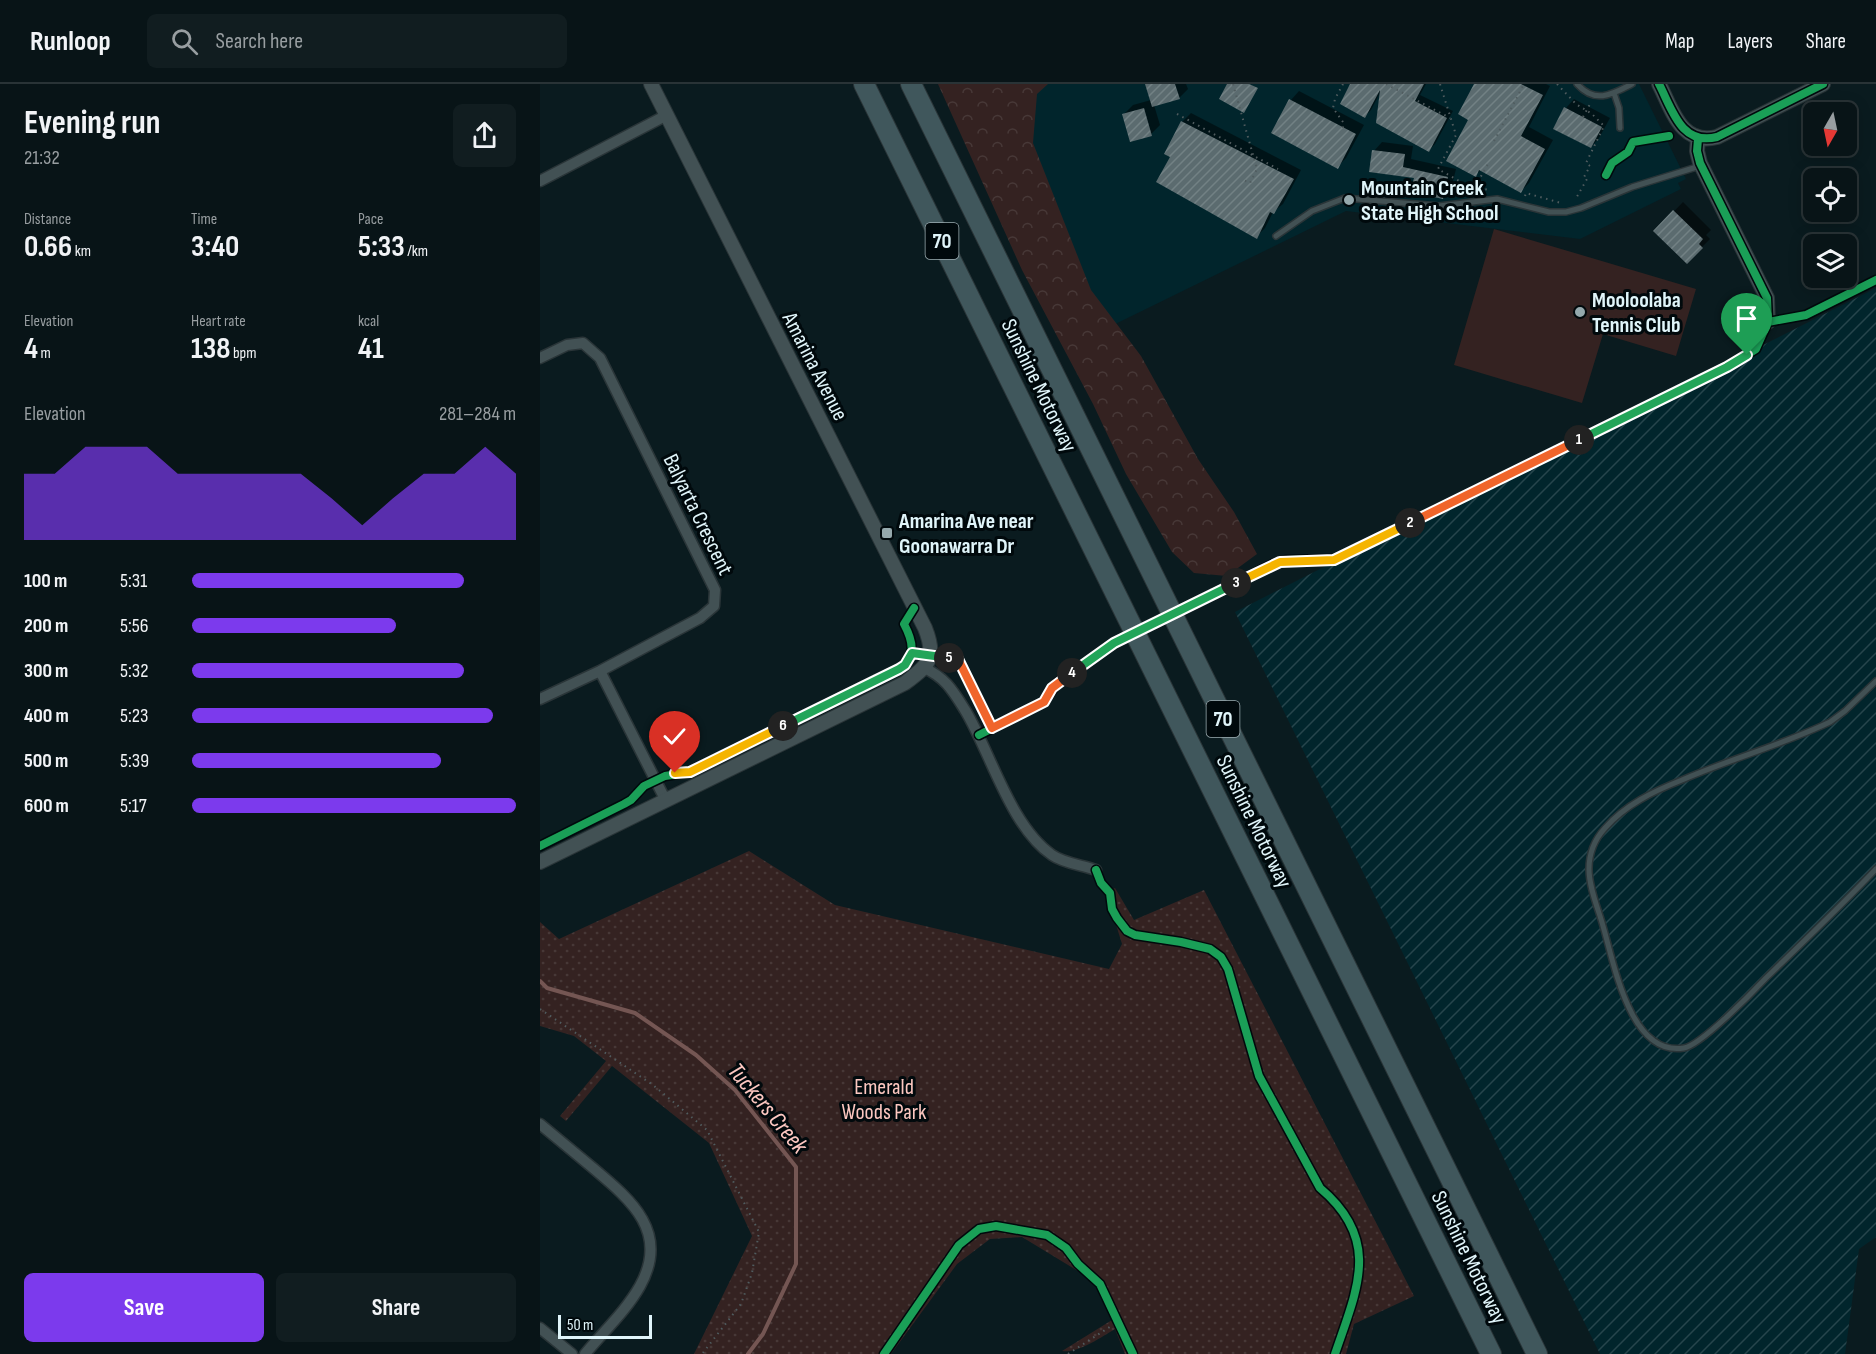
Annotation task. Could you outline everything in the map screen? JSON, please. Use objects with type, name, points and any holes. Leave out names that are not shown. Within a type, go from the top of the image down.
[{"type":"highway","name":"Sunshine Motorway","points":[[864,84],[1491,1354]]},
{"type":"highway","name":"Sunshine Motorway","points":[[911,84],[1537,1354]]},
{"type":"street","name":"Amarina Avenue","points":[[651,84],[925,628],[931,647],[930,659],[924,668]]},
{"type":"street","points":[[1659,84],[1679,123],[1687,133],[1698,139],[1717,137],[1823,84]]},
{"type":"street","points":[[540,181],[667,115]]},
{"type":"street","points":[[1698,139],[1697,151],[1701,166],[1766,295],[1768,322]]},
{"type":"street","name":"Balyarta Crescent","points":[[540,358],[567,345],[584,343],[600,358],[715,590],[714,606],[700,618],[600,671],[540,699]]},
{"type":"street","points":[[540,862],[664,799],[905,683],[924,668],[950,684],[979,735],[1009,803],[1029,832],[1053,855],[1096,870]]},
{"type":"street","points":[[600,671],[664,799]]},
{"type":"street","points":[[540,1124],[630,1200],[644,1221],[648,1232],[648,1268],[639,1288],[585,1354]]},
{"type":"street","points":[[540,1328],[572,1354]]},
{"type":"lane","points":[[1577,84],[1585,93],[1596,96],[1614,93],[1632,84]]},
{"type":"lane","points":[[1614,93],[1619,108],[1620,128]]},
{"type":"lane","points":[[1276,236],[1312,211],[1345,198],[1439,206],[1497,199],[1549,212],[1566,212],[1632,187],[1701,166]]},
{"type":"lane","points":[[1876,681],[1830,722],[1709,768],[1637,801],[1601,832],[1593,848],[1589,870],[1618,977],[1630,1010],[1642,1031],[1652,1041],[1662,1046],[1678,1049],[1692,1045],[1739,1006],[1876,869]]},
{"type":"path","points":[[1233,84],[1257,169],[1250,183],[1241,179]]},
{"type":"path","points":[[1343,84],[1333,108],[1343,122],[1343,128]]},
{"type":"path","points":[[1386,84],[1450,118]]},
{"type":"path","points":[[1440,84],[1456,135],[1438,169],[1467,186],[1495,191]]},
{"type":"path","points":[[1494,141],[1524,84]]},
{"type":"path","points":[[1557,84],[1576,104],[1604,126],[1586,163],[1590,166],[1584,177],[1587,179],[1573,204]]},
{"type":"path","points":[[1583,117],[1592,99]]},
{"type":"path","points":[[1177,114],[1278,169]]},
{"type":"path","points":[[1475,188],[1491,162]]},
{"type":"path","points":[[1525,196],[1526,193],[1569,205]]},
{"type":"path","points":[[540,1009],[653,1085],[707,1130],[759,1232],[752,1273],[741,1304],[702,1354]]},
{"type":"path","points":[[1115,1312],[1123,1330]]},
{"type":"path","points":[[1068,1354],[1119,1321]]},
{"type":"shaded area","name":"Mountain Creek State High School","points":[[996,84],[1639,84],[1686,179],[1678,183],[1681,189],[1580,239],[1346,211],[1097,333]]},
{"type":"shaded area","points":[[1876,288],[1876,1237],[1859,1249],[1845,1354],[1600,1354],[1235,612]]},
{"type":"green space","points":[[938,84],[1048,84],[1037,94],[1033,143],[1091,290],[1141,356],[1198,459],[1234,512],[1257,554],[1227,576],[1194,573],[1172,552],[1126,474],[1093,404],[1022,270]]},
{"type":"green space","name":"Mooloolaba Tennis Club","points":[[1494,229],[1696,289],[1676,356],[1603,334],[1582,403],[1454,365]]},
{"type":"green space","name":"Emerald Woods Park","points":[[749,851],[835,905],[1109,969],[1122,944],[1106,892],[1115,888],[1134,920],[1204,890],[1414,1296],[1354,1324],[1346,1354],[1125,1354],[1115,1329],[1074,1350],[1062,1351],[1112,1320],[1096,1282],[1022,1237],[990,1239],[957,1264],[891,1354],[694,1354],[752,1236],[709,1143],[612,1066],[566,1121],[560,1116],[606,1061],[574,1036],[540,1026],[540,922],[559,939]]},
{"type":"building","points":[[1145,84],[1175,84],[1180,99],[1152,107]]},
{"type":"building","points":[[1227,84],[1249,84],[1258,88],[1244,113],[1219,99]]},
{"type":"building","points":[[1350,84],[1424,84],[1415,101],[1447,118],[1429,152],[1376,123],[1380,90],[1365,118],[1340,104]]},
{"type":"building","points":[[1474,84],[1521,84],[1543,95],[1521,136],[1545,149],[1521,193],[1479,170],[1476,177],[1446,161],[1468,120],[1458,114]]},
{"type":"building","points":[[1289,99],[1356,134],[1338,169],[1271,133]]},
{"type":"building","points":[[1564,107],[1602,127],[1591,148],[1553,129]]},
{"type":"building","points":[[1144,108],[1152,136],[1130,142],[1122,114]]},
{"type":"building","points":[[1181,121],[1294,179],[1274,214],[1270,212],[1257,239],[1156,182],[1170,157],[1164,154]]},
{"type":"building","points":[[1372,150],[1405,154],[1403,167],[1448,177],[1443,199],[1410,192],[1414,178],[1369,172]]},
{"type":"building","name":"Mooloolaba Tennis Club","points":[[1673,210],[1703,239],[1699,244],[1703,248],[1687,264],[1653,231]]},
{"type":"waterway","name":"Tuckers Creek","points":[[540,981],[547,988],[635,1013],[696,1055],[735,1090],[796,1167],[796,1264],[763,1334],[748,1354]]},
{"type":"cycle path","points":[[1659,84],[1679,123],[1686,131],[1705,138],[1717,137],[1823,84]]},
{"type":"cycle path","points":[[1606,175],[1612,163],[1628,152],[1633,142],[1669,136]]},
{"type":"cycle path","points":[[979,735],[1044,702],[1058,682],[1114,643],[1275,563],[1286,560],[1336,559],[1727,367],[1756,349],[1768,322],[1767,298],[1700,163],[1697,151],[1698,139]]},
{"type":"cycle path","points":[[1768,322],[1806,315],[1876,280]]},
{"type":"cycle path","points":[[540,846],[631,800],[644,786],[665,776],[690,772],[899,669],[911,654],[910,637],[904,624],[914,608]]},
{"type":"cycle path","points":[[912,653],[950,658],[956,655],[992,728]]},
{"type":"cycle path","points":[[1096,870],[1101,883],[1110,893],[1112,909],[1127,931],[1135,935],[1210,949],[1221,957],[1228,969],[1259,1076],[1320,1188],[1339,1207],[1352,1227],[1358,1246],[1359,1266],[1356,1287],[1335,1354]]},
{"type":"cycle path","points":[[884,1354],[959,1245],[979,1229],[996,1226],[1047,1235],[1066,1248],[1078,1264],[1100,1284],[1133,1354]]},
{"type":"place","name":"Mountain Creek State High School","points":[[1349,200]]},
{"type":"place","name":"Mooloolaba Tennis Club","points":[[1580,312]]},
{"type":"place","name":"Amarina Ave near Goonawarra Dr","points":[[887,533]]},
{"type":"route","points":[[675,773],[690,772],[899,669],[910,659],[912,653],[950,658],[956,655],[992,728],[1044,702],[1058,682],[1114,643],[1275,563],[1286,560],[1336,559],[1727,367],[1747,355]]}]
